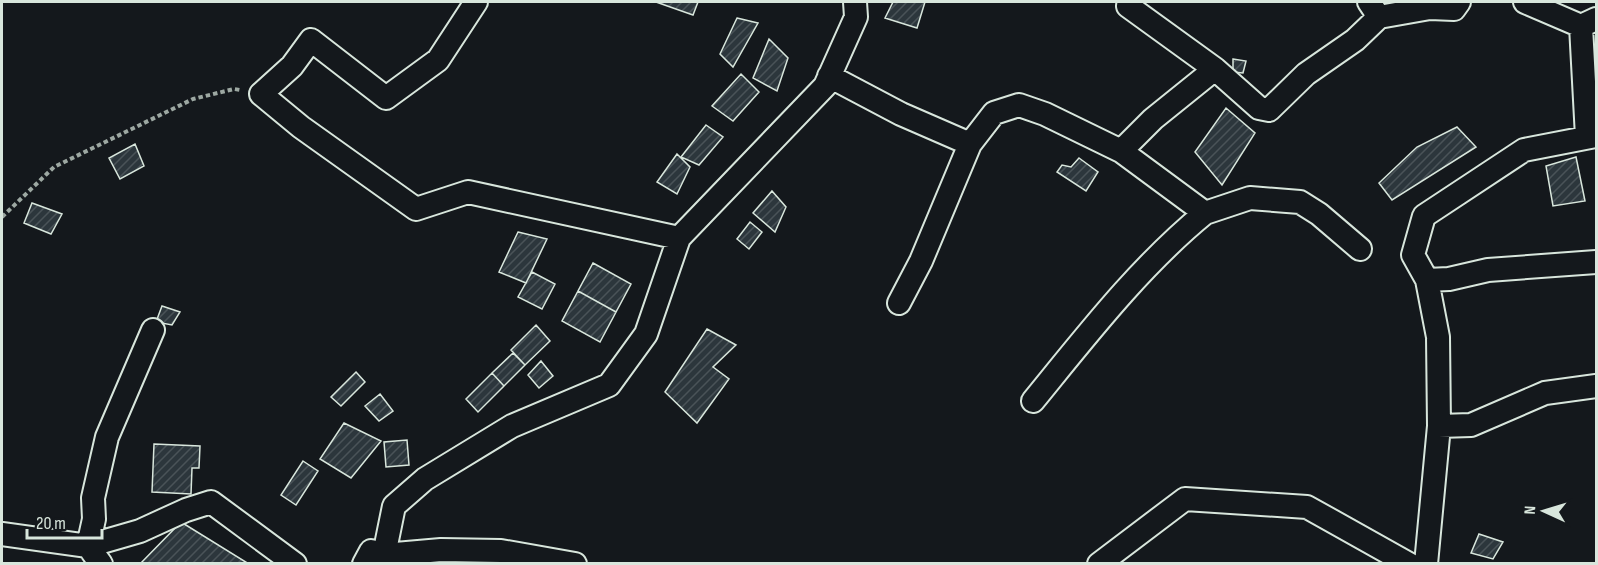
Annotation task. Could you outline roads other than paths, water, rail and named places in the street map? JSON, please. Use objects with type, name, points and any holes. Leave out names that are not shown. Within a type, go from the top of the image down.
[{"type":"street","points":[[476,2],[438,60],[387,98],[311,40],[292,66],[261,94],[301,127],[416,209],[468,192],[679,238]]},
{"type":"street","points":[[575,564],[501,551],[441,550],[374,560],[394,506],[425,479],[512,426],[609,385],[646,334],[679,238],[825,86],[856,17],[855,2]]},
{"type":"street","points":[[1128,6],[1215,69],[1259,108],[1269,110],[1306,74],[1355,40],[1374,9],[1454,9],[1459,2]]},
{"type":"street","points":[[1426,564],[1439,426],[1438,337],[1427,280],[1413,255],[1424,216],[1524,150],[1592,137],[1588,22],[1525,2]]},
{"type":"street","points":[[1121,152],[1153,119],[1215,69]]},
{"type":"street","points":[[829,76],[901,114],[970,144]]},
{"type":"street","points":[[899,303],[921,261],[970,144],[994,113],[1019,105],[1045,114],[1121,152],[1205,213]]},
{"type":"street","points":[[1033,401],[1081,342],[1173,239],[1205,213],[1250,198],[1299,202],[1319,214],[1360,249]]},
{"type":"street","points":[[1427,280],[1449,279],[1488,270],[1596,262]]},
{"type":"street","points":[[94,555],[93,498],[107,437],[153,330]]},
{"type":"street","points":[[1439,426],[1471,425],[1545,393],[1596,386]]},
{"type":"street","points":[[1099,564],[1185,499],[1307,507],[1409,564]]},
{"type":"street","points":[[2,534],[94,555],[140,531],[211,502],[295,564]]}]
